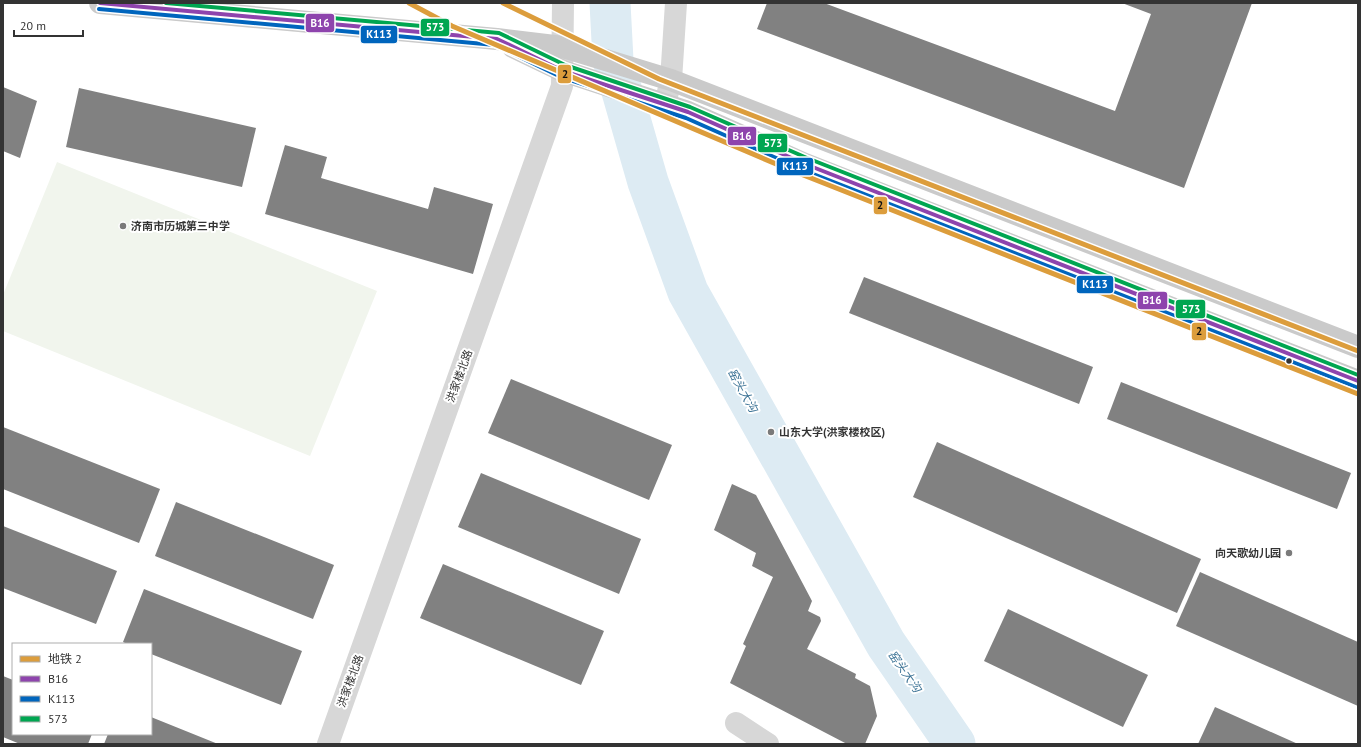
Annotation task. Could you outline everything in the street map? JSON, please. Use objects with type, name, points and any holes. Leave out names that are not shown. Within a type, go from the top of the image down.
[{"type":"main road","points":[[100,3],[497,39],[563,47],[671,80],[1358,347]]},
{"type":"main road","points":[[497,39],[563,71],[688,112],[805,164],[1358,381]]},
{"type":"street","name":"洪家楼北路","points":[[328,744],[562,86],[563,3]]},
{"type":"street","points":[[665,104],[671,80],[676,3]]},
{"type":"street","points":[[736,724],[768,744]]},
{"type":"shaded area","points":[[57,162],[377,291],[310,456],[3,331],[3,295]]},
{"type":"building","points":[[767,3],[824,3],[1115,111],[1151,14],[1122,3],[1252,3],[1184,188],[757,29]]},
{"type":"building","points":[[3,87],[37,101],[20,158],[3,151]]},
{"type":"building","points":[[79,88],[256,128],[242,187],[66,147]]},
{"type":"building","points":[[285,145],[327,157],[321,178],[428,209],[434,187],[493,204],[473,274],[265,214]]},
{"type":"building","points":[[864,277],[1093,367],[1079,404],[849,313]]},
{"type":"building","points":[[511,379],[672,445],[649,500],[488,433]]},
{"type":"building","points":[[1121,382],[1351,473],[1337,509],[1107,419]]},
{"type":"building","points":[[3,427],[160,489],[139,543],[3,489]]},
{"type":"building","points":[[937,442],[1201,559],[1177,613],[913,497]]},
{"type":"building","points":[[481,473],[641,539],[619,594],[458,527]]},
{"type":"building","points":[[732,484],[756,495],[812,601],[808,611],[820,617],[821,621],[807,649],[856,674],[855,678],[870,686],[877,716],[865,744],[847,744],[730,683],[746,646],[743,644],[773,577],[752,566],[756,553],[714,530]]},
{"type":"building","points":[[176,502],[334,565],[313,619],[155,556]]},
{"type":"building","points":[[3,526],[117,571],[96,624],[3,588]]},
{"type":"building","points":[[443,564],[604,631],[581,685],[420,618]]},
{"type":"building","points":[[1200,572],[1358,642],[1358,706],[1176,626]]},
{"type":"building","points":[[144,589],[302,651],[281,705],[152,654],[152,643],[123,642]]},
{"type":"building","points":[[1008,609],[1148,675],[1123,727],[984,661]]},
{"type":"building","points":[[3,676],[12,680],[12,735],[92,735],[88,744],[20,744],[3,737]]},
{"type":"building","points":[[1215,707],[1298,744],[1198,744]]},
{"type":"building","points":[[152,717],[218,744],[104,744],[108,735],[152,735]]},
{"type":"waterway","name":"窑头大沟","points":[[610,3],[613,60],[648,182],[688,292],[886,644],[955,744]]},
{"type":"metro line","name":"2","points":[[409,3],[452,26],[788,169],[1358,394]]},
{"type":"metro line","name":"2","points":[[503,3],[659,79],[1358,351]]},
{"type":"transit line","name":"B16","points":[[100,3],[497,39],[563,71],[688,112],[805,164],[1358,381]]},
{"type":"transit line","name":"573","points":[[166,3],[499,33],[565,65],[690,107],[807,158],[1358,375]]},
{"type":"transit line","name":"K113","points":[[99,9],[495,45],[561,77],[686,118],[803,170],[1356,387]]},
{"type":"place","name":"济南市历城第三中学","points":[[123,226]]},
{"type":"place","name":"山东大学(洪家楼校区)","points":[[771,432]]},
{"type":"place","name":"向天歌幼儿园","points":[[1289,553]]}]
